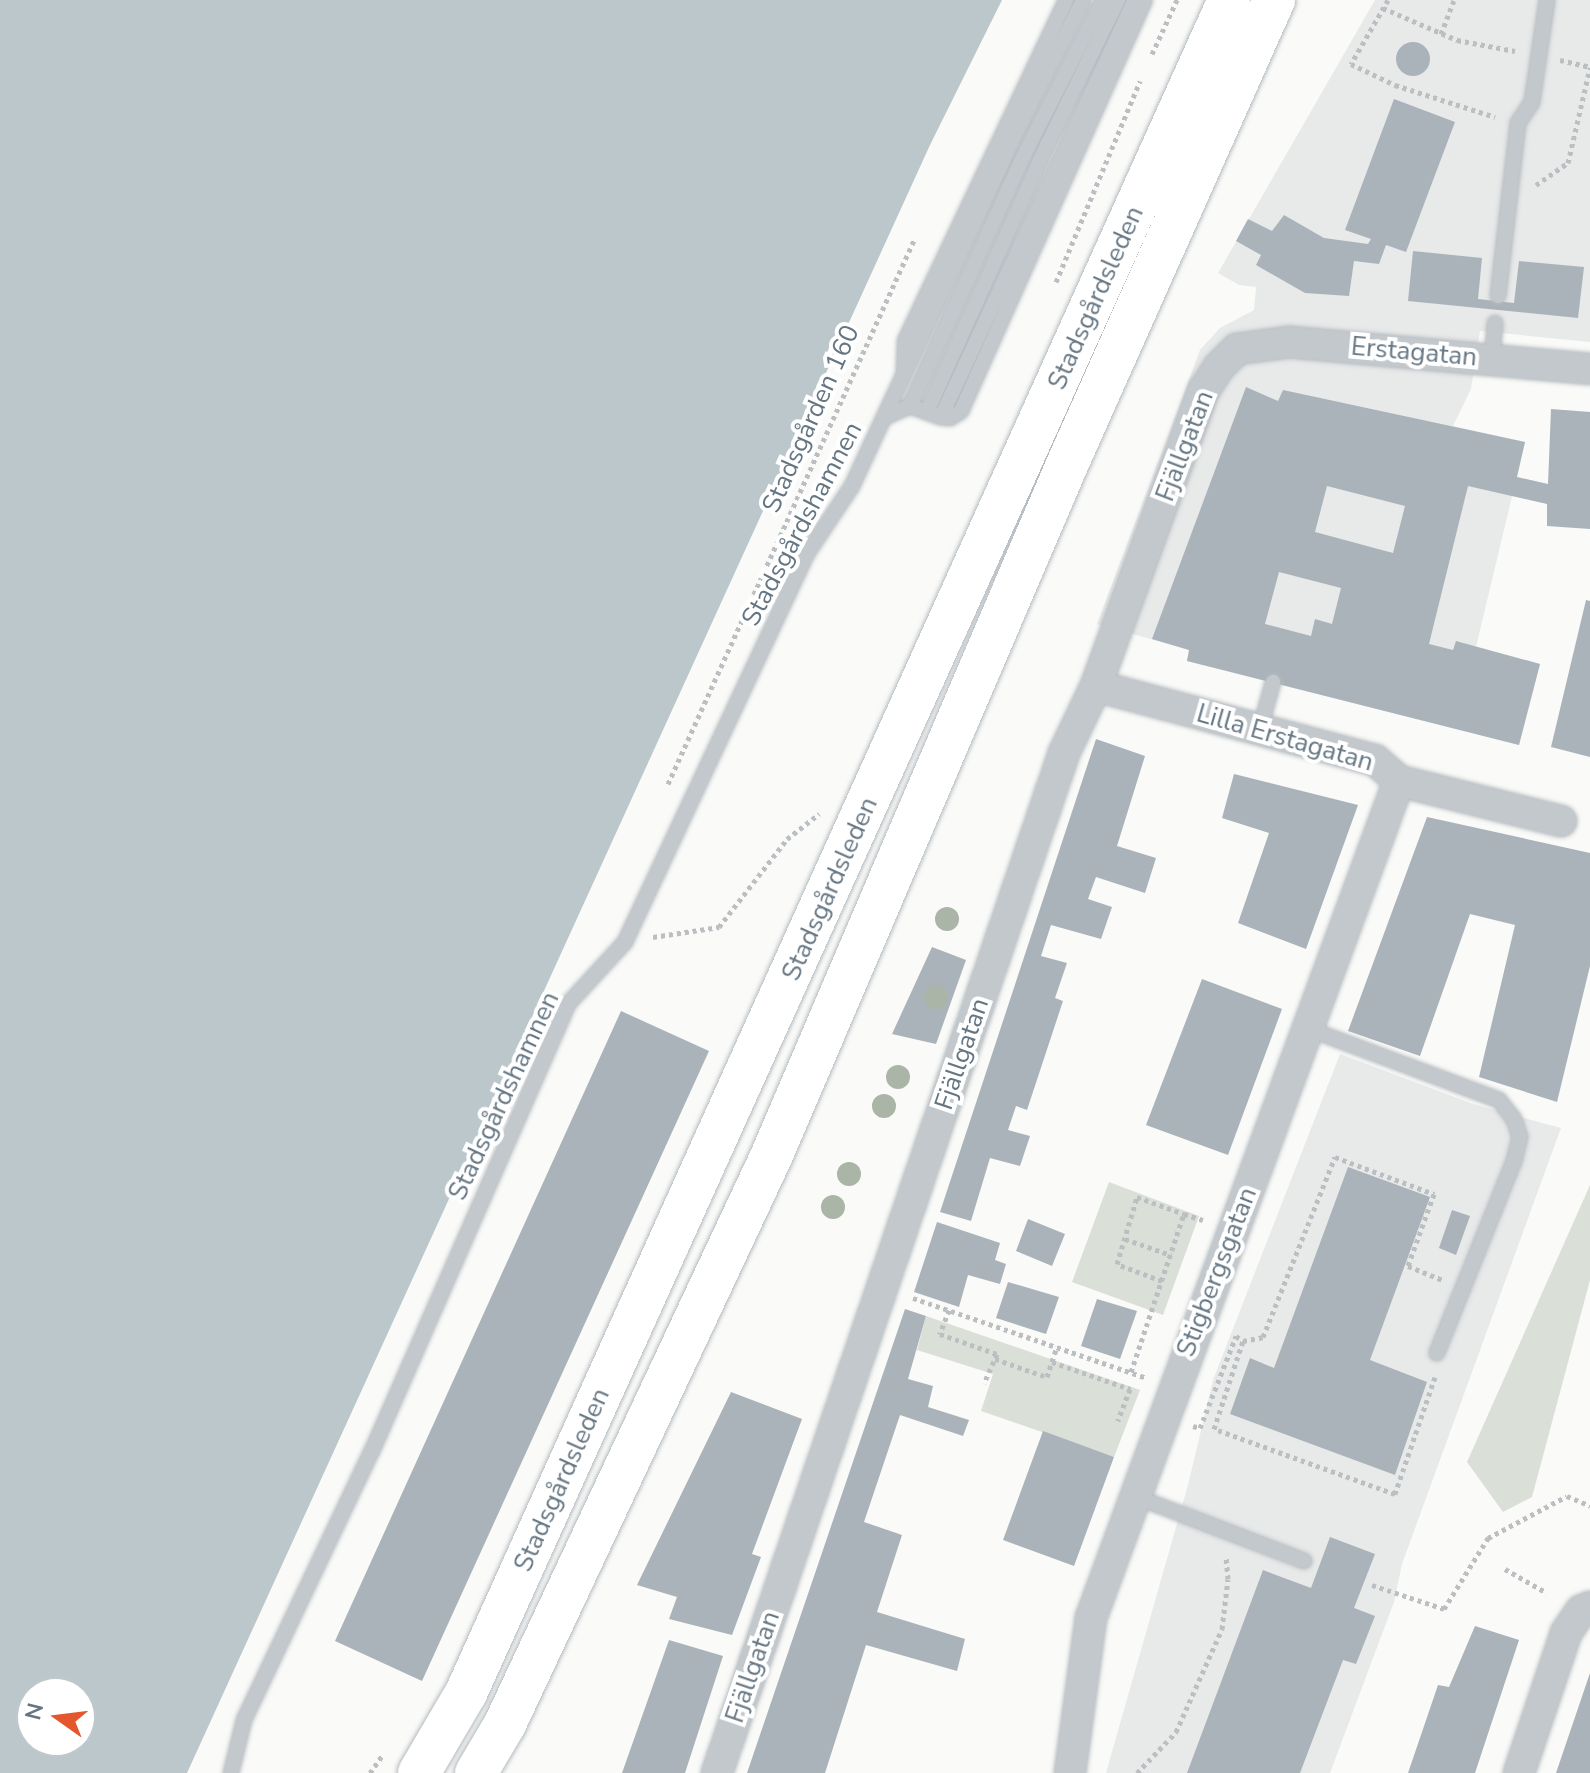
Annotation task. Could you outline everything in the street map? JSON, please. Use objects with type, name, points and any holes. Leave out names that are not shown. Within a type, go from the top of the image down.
[{"type":"main road","name":"Stadsgårdsleden","points":[[419,1773],[479,1664],[1229,0]]},
{"type":"main road","name":"Stadsgårdsleden","points":[[476,1773],[505,1724],[771,1157],[1066,467],[1274,0]]},
{"type":"street","name":"Erstagatan","points":[[1237,349],[1289,342],[1590,369]]},
{"type":"street","name":"Fjällgatan","points":[[717,1773],[1064,753],[1096,686],[1204,390],[1219,367],[1237,349]]},
{"type":"street","name":"Lilla Erstagatan","points":[[1096,686],[1375,760],[1399,781],[1561,821]]},
{"type":"street","name":"Stigbergsgatan","points":[[1070,1773],[1091,1618],[1133,1496],[1399,781]]},
{"type":"street","points":[[1519,1773],[1566,1633],[1581,1611],[1590,1607]]},
{"type":"lane","points":[[904,377],[905,341],[1015,101],[1066,0]]},
{"type":"lane","name":"Stadsgårdshamnen","points":[[231,1773],[244,1720],[372,1451],[568,1004],[625,942],[808,552],[852,486],[1009,147],[1083,0]]},
{"type":"lane","points":[[884,417],[910,406],[1021,161],[1103,0]]},
{"type":"lane","points":[[934,415],[1047,145],[1118,0]]},
{"type":"lane","points":[[934,415],[1135,0]]},
{"type":"lane","points":[[910,406],[934,415],[961,411],[1145,0]]},
{"type":"lane","points":[[1498,296],[1518,123],[1532,102],[1547,0]]},
{"type":"lane","points":[[1492,359],[1495,323]]},
{"type":"lane","points":[[1260,729],[1273,682]]},
{"type":"lane","points":[[1309,1029],[1499,1100],[1514,1119],[1520,1137],[1514,1161],[1437,1353]]},
{"type":"lane","points":[[1133,1496],[1304,1561]]},
{"type":"path","points":[[1150,58],[1177,0]]},
{"type":"path","points":[[1388,0],[1351,64],[1395,85],[1518,123]]},
{"type":"path","points":[[1441,34],[1454,0]]},
{"type":"path","points":[[1383,8],[1441,34],[1540,56]]},
{"type":"path","points":[[1506,206],[1568,163],[1590,68],[1564,61]]},
{"type":"path","points":[[1051,294],[1143,73]]},
{"type":"path","name":"Stadsgården 160","points":[[664,792],[915,238]]},
{"type":"path","points":[[625,942],[719,927],[787,839],[823,811]]},
{"type":"path","points":[[1200,1428],[1236,1336],[1243,1341],[1263,1337],[1335,1157],[1434,1194],[1408,1266],[1462,1288]]},
{"type":"path","points":[[1162,1281],[1117,1264],[1137,1197],[1210,1223]]},
{"type":"path","points":[[1131,1372],[1184,1214]]},
{"type":"path","points":[[1125,1239],[1171,1255]]},
{"type":"path","points":[[905,1295],[1150,1379]]},
{"type":"path","points":[[949,1310],[940,1334],[997,1354],[984,1383]]},
{"type":"path","points":[[1243,1341],[1214,1429],[1395,1494],[1434,1386],[1437,1353]]},
{"type":"path","points":[[995,1359],[1047,1377],[1057,1347]]},
{"type":"path","points":[[1052,1362],[1130,1389],[1118,1421]]},
{"type":"path","points":[[1372,1585],[1444,1609],[1488,1538],[1567,1496],[1590,1506]]},
{"type":"path","points":[[1137,1773],[1176,1732],[1222,1629],[1228,1579],[1225,1531]]},
{"type":"path","points":[[1505,1569],[1547,1593]]},
{"type":"shaded area","points":[[0,0],[1002,0],[930,145],[187,1773],[0,1773]]},
{"type":"shaded area","points":[[1375,0],[1590,0],[1590,342],[1480,331],[1471,389],[1453,426],[1525,442],[1476,647],[1540,664],[1519,745],[1187,661],[1189,650],[1097,624],[1200,350],[1220,328],[1254,310],[1256,287],[1239,285],[1218,273]]},
{"type":"shaded area","points":[[1340,1054],[1473,1104],[1561,1128],[1402,1564],[1394,1602],[1330,1773],[1106,1773],[1188,1485],[1213,1380]]},
{"type":"shaded area","points":[[1109,1182],[1199,1216],[1163,1315],[1072,1282]]},
{"type":"shaded area","points":[[1590,1185],[1590,1280],[1532,1497],[1503,1512],[1467,1462]]},
{"type":"shaded area","points":[[926,1316],[1140,1390],[1114,1457],[981,1411],[993,1374],[917,1350]]},
{"type":"building","points":[[1413,42],[1425,47],[1430,59],[1425,71],[1413,76],[1401,71],[1396,59],[1401,47]]},
{"type":"building","points":[[1394,99],[1455,122],[1406,252],[1386,245],[1379,264],[1354,261],[1349,296],[1305,293],[1256,265],[1261,255],[1236,241],[1248,219],[1272,231],[1284,215],[1324,238],[1368,244],[1371,239],[1345,230]]},
{"type":"building","points":[[1413,251],[1482,258],[1478,299],[1514,303],[1519,261],[1584,267],[1578,318],[1408,301]]},
{"type":"building","points":[[1246,387],[1278,401],[1283,390],[1525,442],[1517,477],[1548,484],[1551,409],[1590,412],[1590,529],[1547,526],[1547,504],[1468,486],[1429,644],[1453,650],[1456,641],[1540,664],[1519,745],[1187,661],[1189,650],[1152,639]],"holes":[[[1327,486],[1405,506],[1393,553],[1315,532]],[[1279,572],[1341,588],[1332,624],[1315,619],[1311,636],[1265,624]]]},
{"type":"building","points":[[1586,600],[1590,601],[1590,757],[1551,747]]},
{"type":"building","points":[[1096,739],[1145,756],[1117,846],[1156,858],[1145,893],[1096,877],[1088,899],[1112,907],[1101,939],[1051,925],[1041,956],[1067,963],[1055,998],[1063,1001],[1027,1110],[1016,1106],[1008,1130],[1030,1136],[1020,1166],[990,1158],[971,1221],[940,1212]]},
{"type":"building","points":[[1234,774],[1358,805],[1306,949],[1238,923],[1269,833],[1222,818]]},
{"type":"building","points":[[1427,817],[1590,853],[1590,966],[1557,1102],[1479,1077],[1515,925],[1470,914],[1420,1056],[1348,1031]]},
{"type":"building","points":[[932,947],[966,960],[936,1044],[892,1034]]},
{"type":"building","points":[[1202,979],[1282,1009],[1228,1155],[1146,1125]]},
{"type":"building","points":[[621,1011],[709,1051],[422,1681],[335,1641]]},
{"type":"building","points":[[1348,1167],[1430,1197],[1370,1360],[1427,1382],[1395,1475],[1230,1414],[1250,1358],[1274,1368]]},
{"type":"building","points":[[1452,1210],[1470,1216],[1456,1255],[1439,1248]]},
{"type":"building","points":[[1028,1219],[1065,1234],[1052,1266],[1016,1251]]},
{"type":"building","points":[[937,1222],[1000,1243],[995,1260],[1006,1264],[1000,1284],[968,1275],[959,1307],[914,1292]]},
{"type":"building","points":[[1008,1282],[1059,1297],[1046,1334],[996,1318]]},
{"type":"building","points":[[1097,1299],[1137,1311],[1120,1359],[1081,1346]]},
{"type":"building","points":[[905,1309],[926,1316],[908,1379],[933,1386],[928,1407],[969,1420],[963,1436],[900,1415],[864,1522],[902,1535],[877,1612],[965,1639],[957,1671],[866,1645],[825,1773],[747,1773]]},
{"type":"building","points":[[731,1392],[802,1419],[752,1554],[761,1557],[732,1635],[669,1619],[677,1597],[637,1585]]},
{"type":"building","points":[[1043,1431],[1114,1457],[1074,1566],[1003,1540]]},
{"type":"building","points":[[1330,1537],[1375,1554],[1354,1608],[1375,1616],[1356,1664],[1343,1660],[1300,1773],[1187,1773],[1263,1570],[1311,1588]]},
{"type":"building","points":[[1475,1626],[1519,1640],[1475,1773],[1408,1773],[1438,1685],[1449,1687]]},
{"type":"building","points":[[669,1640],[723,1656],[685,1773],[622,1773]]},
{"type":"building","points":[[1590,1673],[1590,1773],[1556,1773]]}]
